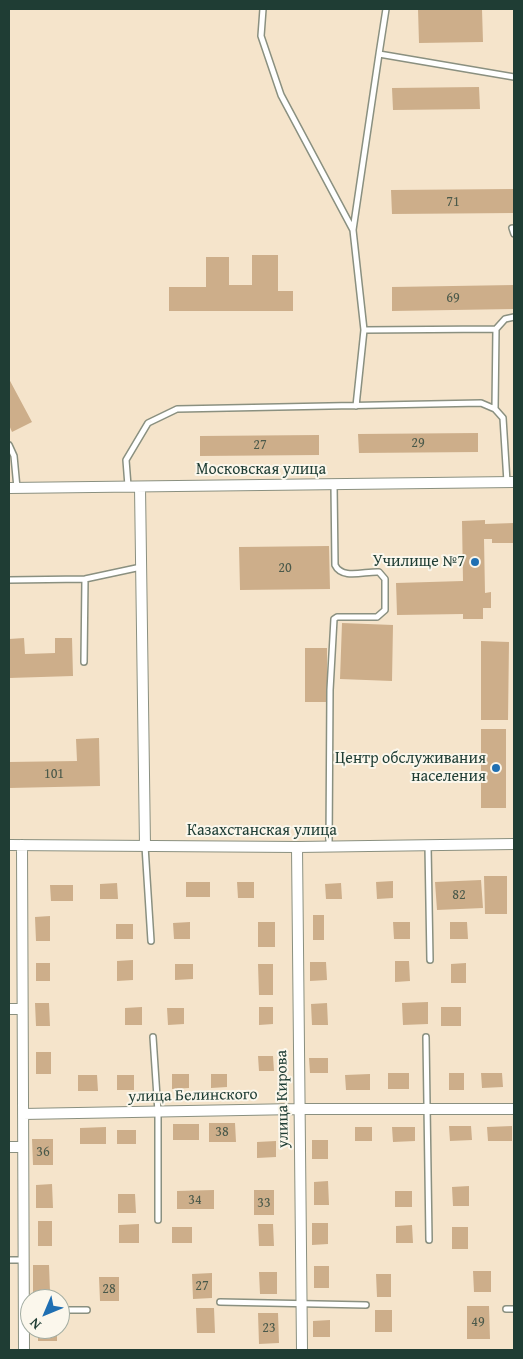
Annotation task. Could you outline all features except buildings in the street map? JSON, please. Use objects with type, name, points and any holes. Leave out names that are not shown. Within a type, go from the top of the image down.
[{"type":"street","name":"Московская улица","points":[[13,488],[511,482]]},
{"type":"street","points":[[140,487],[145,846]]},
{"type":"street","name":"Казахстанская улица","points":[[9,845],[329,847],[428,846],[512,842]]},
{"type":"street","points":[[22,845],[23,1147],[26,1289]]},
{"type":"street","name":"улица Кирова","points":[[297,847],[298,1109],[302,1350]]},
{"type":"street","points":[[9,1009],[22,1009]]},
{"type":"street","name":"улица Белинского","points":[[23,1114],[298,1109],[514,1109]]},
{"type":"street","points":[[9,1147],[23,1147]]},
{"type":"lane","points":[[263,9],[261,36],[281,95],[353,230]]},
{"type":"lane","points":[[356,406],[364,330],[353,230],[386,9]]},
{"type":"lane","points":[[379,54],[514,77]]},
{"type":"lane","points":[[495,409],[496,329],[505,319],[514,317]]},
{"type":"lane","points":[[364,330],[496,329]]},
{"type":"lane","points":[[128,487],[126,460],[148,423],[177,409],[481,404],[495,409],[503,418],[511,482]]},
{"type":"lane","points":[[9,445],[14,456],[13,488]]},
{"type":"lane","points":[[329,847],[330,690],[334,619],[337,617],[376,617],[385,610],[385,579],[379,572],[345,574],[337,570],[335,565],[334,485]]},
{"type":"lane","points":[[9,580],[85,579],[142,567]]},
{"type":"lane","points":[[84,662],[85,579]]},
{"type":"lane","points":[[145,846],[151,941]]},
{"type":"lane","points":[[428,846],[430,960]]},
{"type":"lane","points":[[154,1037],[158,1112],[158,1220]]},
{"type":"lane","points":[[426,1037],[429,1240]]},
{"type":"lane","points":[[9,1260],[24,1260]]},
{"type":"lane","points":[[220,1302],[301,1302],[366,1305]]},
{"type":"lane","points":[[506,1309],[514,1308]]},
{"type":"lane","points":[[70,1310],[87,1310]]},
{"type":"place","name":"Училище №7","points":[[475,562]]},
{"type":"place","name":"Центр обслуживания населения","points":[[496,768]]}]
